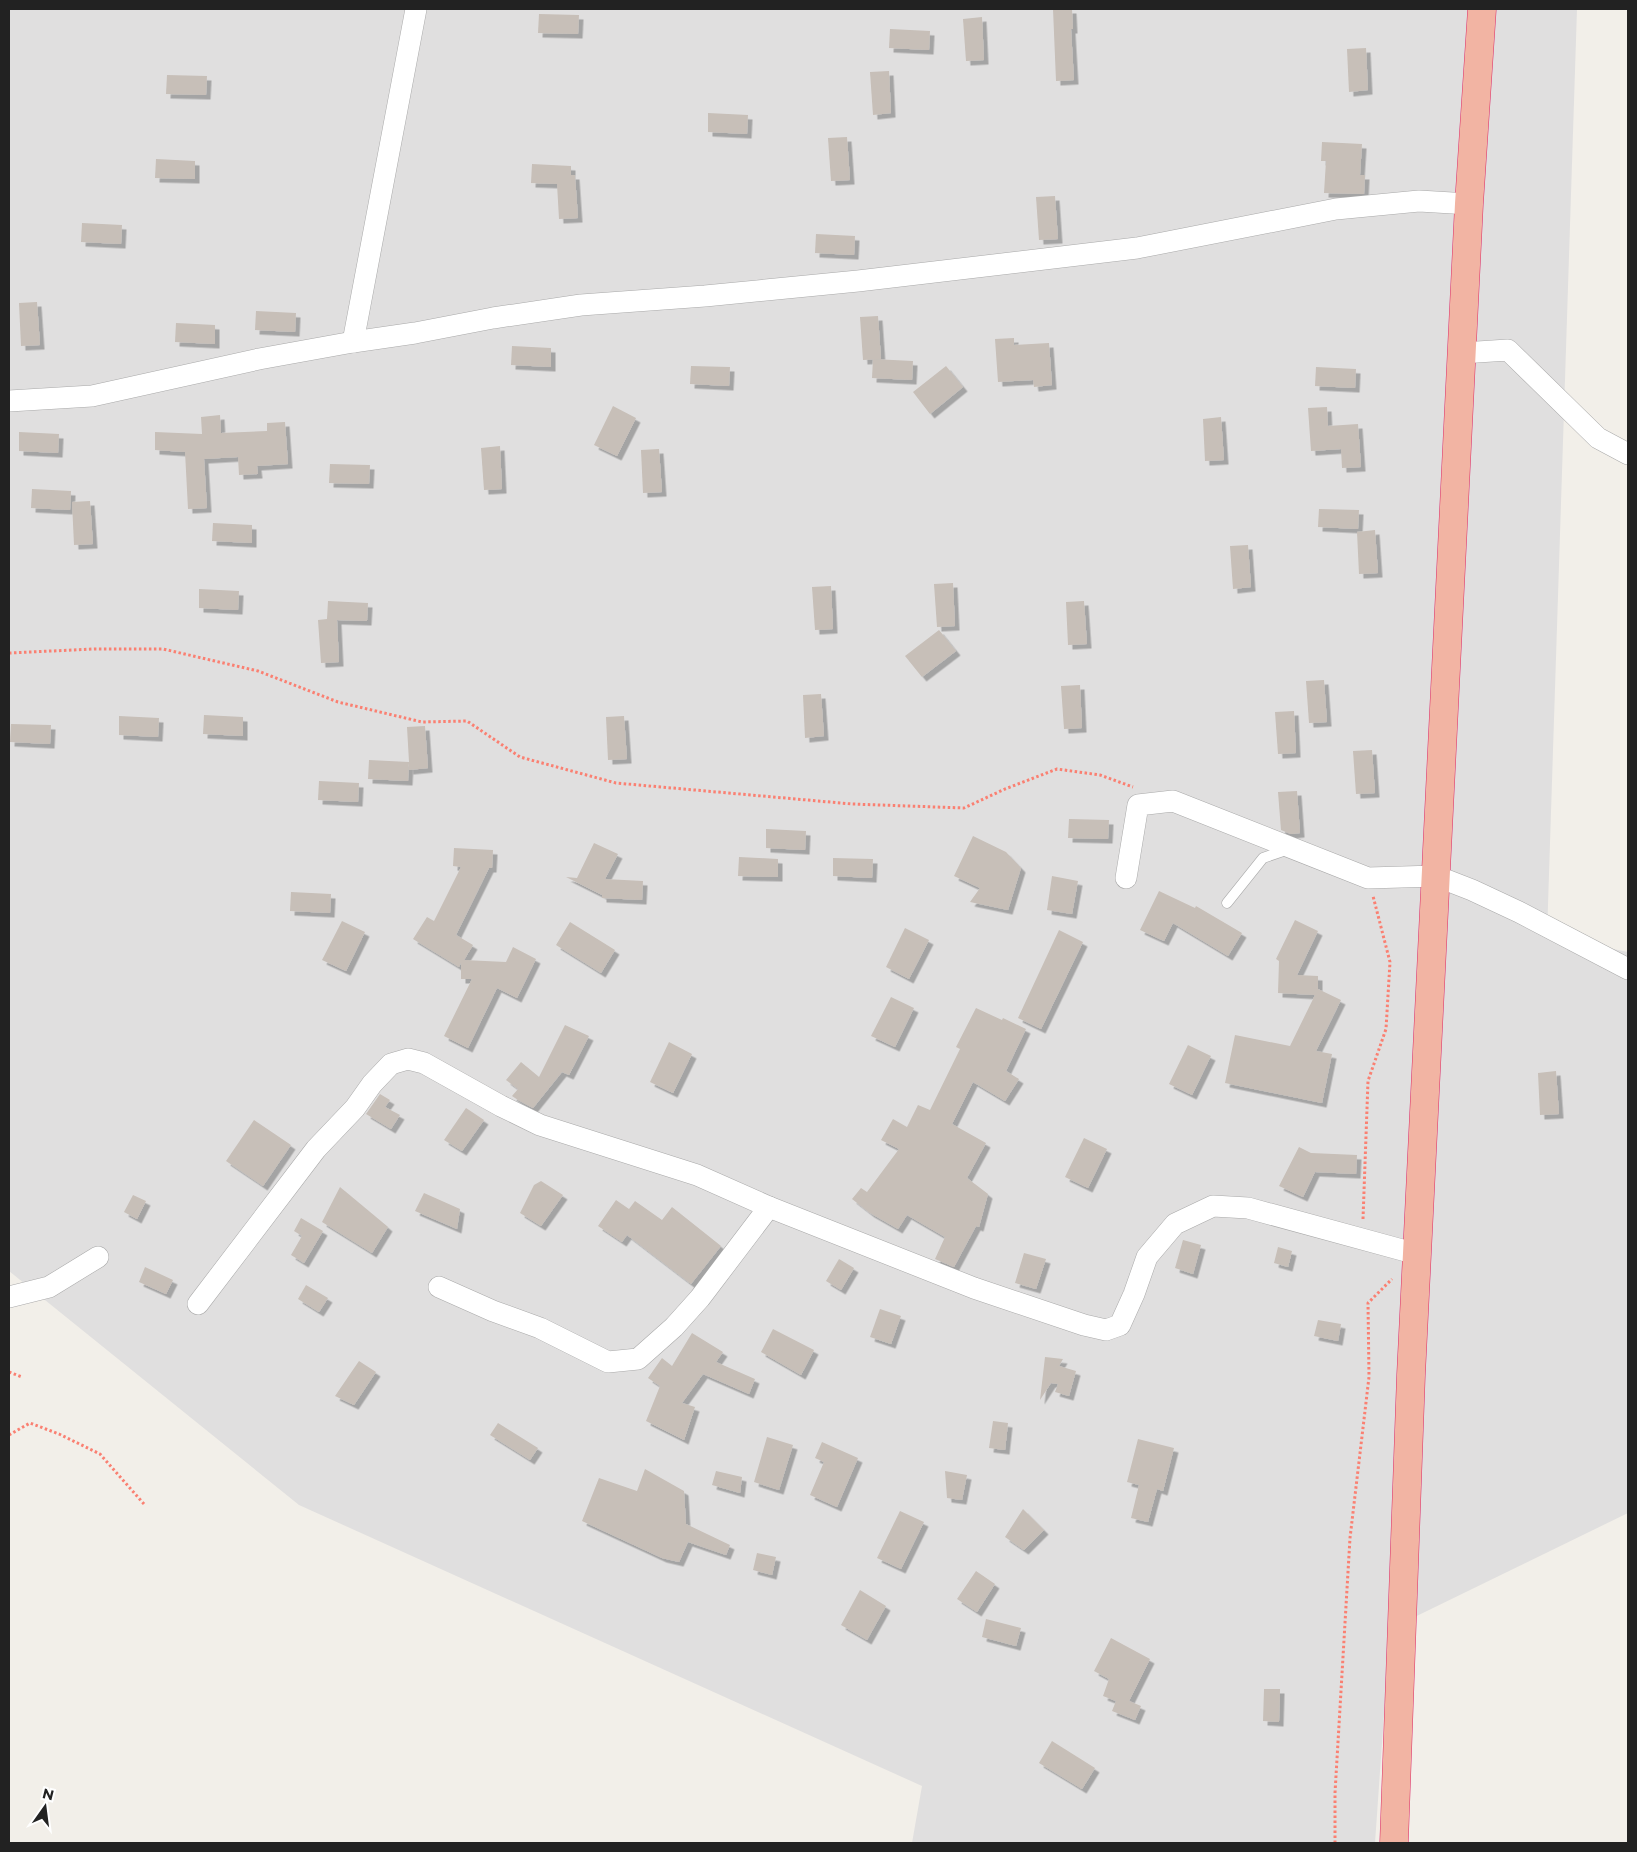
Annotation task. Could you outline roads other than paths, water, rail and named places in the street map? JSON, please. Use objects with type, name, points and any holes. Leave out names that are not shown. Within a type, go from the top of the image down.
[{"type":"highway","points":[[1394,1843],[1417,1254],[1469,204],[1482,9]]},
{"type":"street","points":[[353,342],[416,9]]},
{"type":"street","points":[[9,401],[92,396],[259,359],[581,305],[705,296],[849,282],[1137,248],[1336,209],[1419,201],[1469,204]]},
{"type":"street","points":[[1462,353],[1508,350],[1598,438],[1628,454]]},
{"type":"street","points":[[1126,878],[1138,806],[1174,801],[1290,849],[1368,878],[1436,876],[1519,912],[1628,970]]},
{"type":"street","points":[[198,1304],[316,1149],[355,1108],[372,1084],[391,1064],[408,1059],[424,1063],[501,1106],[540,1124],[697,1175],[769,1208],[974,1288],[1084,1325],[1106,1330],[1120,1325],[1134,1294],[1147,1256],[1175,1224],[1213,1206],[1248,1208],[1417,1254]]},
{"type":"street","points":[[439,1287],[493,1311],[540,1328],[608,1362],[638,1359],[674,1327],[700,1298],[769,1208]]},
{"type":"street","points":[[9,1297],[49,1287],[98,1257]]},
{"type":"lane","points":[[1227,903],[1263,858],[1290,849]]}]
